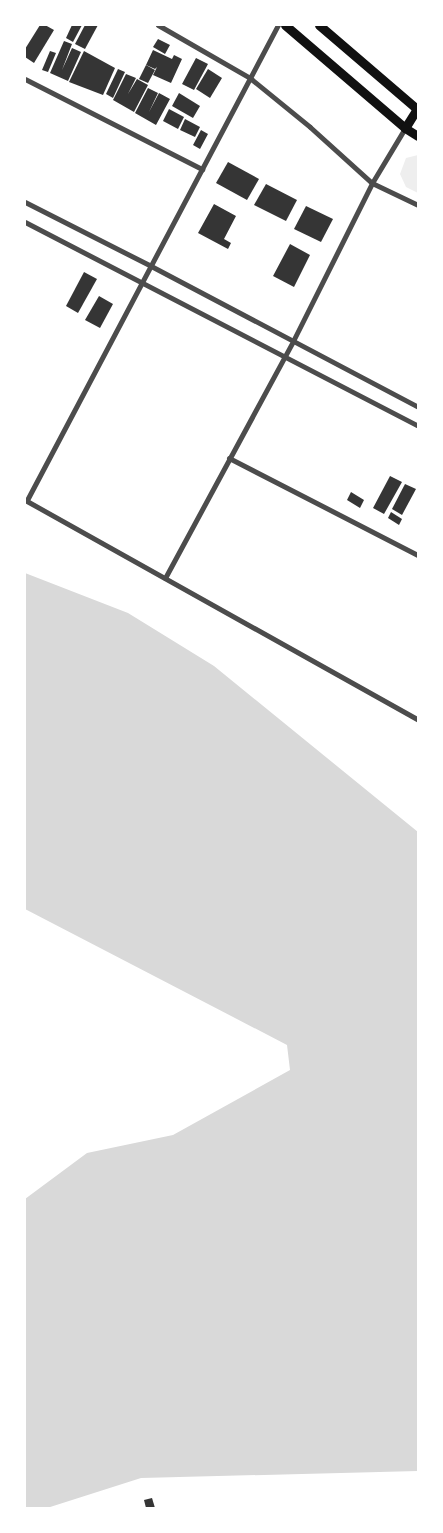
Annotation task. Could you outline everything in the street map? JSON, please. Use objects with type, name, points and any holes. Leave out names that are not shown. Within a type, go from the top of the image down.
[{"type":"main road","points":[[285,25],[405,128],[418,136]]},
{"type":"main road","points":[[319,25],[418,108],[405,128]]},
{"type":"street","points":[[158,25],[250,78],[310,127],[372,183],[418,205]]},
{"type":"street","points":[[278,25],[26,500],[418,720]]},
{"type":"street","points":[[25,79],[202,169]]},
{"type":"street","points":[[165,578],[293,341],[372,183],[405,128]]},
{"type":"street","points":[[25,202],[151,266],[418,407]]},
{"type":"street","points":[[25,222],[418,426]]},
{"type":"street","points":[[229,458],[418,555]]},
{"type":"shaded area","points":[[418,155],[418,193],[406,187],[400,174],[406,158]]},
{"type":"shaded area","points":[[25,573],[128,613],[214,666],[418,832],[418,1471],[141,1478],[47,1508],[25,1508],[25,1199],[87,1153],[173,1135],[290,1070],[287,1045],[25,909]]},
{"type":"building","points":[[40,25],[45,25],[54,30],[34,63],[25,57],[25,49]]},
{"type":"building","points":[[72,25],[82,25],[73,42],[66,38]]},
{"type":"building","points":[[85,25],[98,25],[85,49],[75,44]]},
{"type":"building","points":[[158,39],[170,45],[165,54],[153,47]]},
{"type":"building","points":[[64,41],[72,44],[62,70],[72,48],[81,52],[68,81],[50,73]]},
{"type":"building","points":[[153,50],[172,59],[174,55],[182,59],[171,83],[153,75],[157,67],[155,69],[146,65]]},
{"type":"building","points":[[50,51],[56,53],[48,72],[42,70]]},
{"type":"building","points":[[84,51],[115,68],[103,95],[69,82]]},
{"type":"building","points":[[196,58],[208,64],[194,90],[182,84]]},
{"type":"building","points":[[146,65],[155,70],[148,83],[139,79]]},
{"type":"building","points":[[118,69],[125,72],[113,98],[106,94]]},
{"type":"building","points":[[208,69],[222,78],[210,98],[196,89]]},
{"type":"building","points":[[126,74],[136,78],[128,94],[137,79],[148,85],[134,112],[113,100]]},
{"type":"building","points":[[148,88],[158,93],[149,112],[159,93],[170,99],[156,125],[135,113]]},
{"type":"building","points":[[179,93],[200,106],[193,118],[172,106]]},
{"type":"building","points":[[169,109],[184,117],[178,129],[163,121]]},
{"type":"building","points":[[185,119],[200,127],[195,137],[180,130]]},
{"type":"building","points":[[201,130],[208,134],[200,149],[193,145]]},
{"type":"building","points":[[228,162],[259,179],[247,200],[216,183]]},
{"type":"building","points":[[266,184],[297,200],[286,221],[254,205]]},
{"type":"building","points":[[214,204],[236,216],[224,239],[231,243],[228,249],[198,233]]},
{"type":"building","points":[[306,206],[333,219],[321,242],[294,229]]},
{"type":"building","points":[[290,244],[310,255],[294,287],[273,276]]},
{"type":"building","points":[[84,272],[97,279],[78,313],[66,306]]},
{"type":"building","points":[[99,296],[113,304],[100,328],[85,320]]},
{"type":"building","points":[[390,476],[402,482],[384,514],[373,508]]},
{"type":"building","points":[[405,484],[416,489],[402,515],[392,509]]},
{"type":"building","points":[[351,492],[364,500],[360,508],[347,500]]},
{"type":"building","points":[[391,512],[402,519],[399,525],[388,518]]},
{"type":"building","points":[[152,1498],[155,1508],[146,1508],[144,1500]]}]
